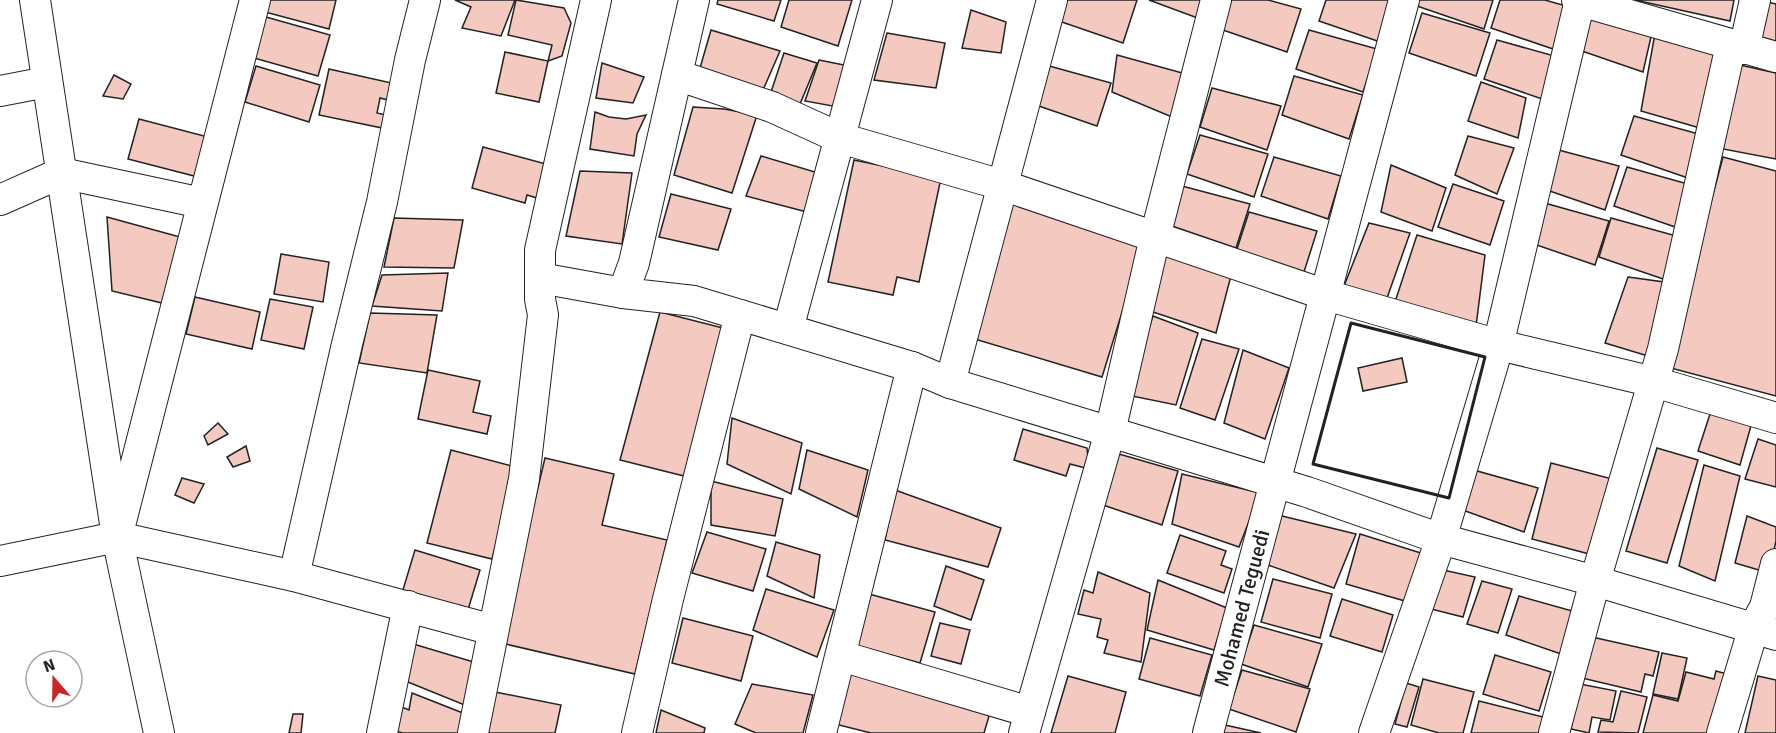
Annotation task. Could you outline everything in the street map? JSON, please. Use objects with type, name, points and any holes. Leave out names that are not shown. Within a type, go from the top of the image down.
[{"type":"street","points":[[35,0],[117,537],[159,733]]},
{"type":"street","points":[[117,537],[255,0]]},
{"type":"street","points":[[294,576],[382,202],[410,60],[425,0]]},
{"type":"street","points":[[473,733],[524,479],[541,346],[543,315],[540,299],[540,250],[596,0]]},
{"type":"street","points":[[623,293],[634,263],[694,0]]},
{"type":"street","points":[[788,329],[877,0]]},
{"type":"street","points":[[950,383],[1052,0]]},
{"type":"street","points":[[841,656],[1026,722],[1110,432],[1155,237],[1216,0]]},
{"type":"street","name":"Mohamed Teguedi","points":[[1208,733],[1404,0]]},
{"type":"street","points":[[1374,733],[1441,539],[1498,345],[1579,0],[1776,57]]},
{"type":"street","points":[[1554,733],[1595,581],[1654,382],[1737,47],[1755,0]]},
{"type":"street","points":[[677,75],[772,107],[840,138],[1002,185],[1326,295],[1498,345],[1654,382],[1776,418]]},
{"type":"street","points":[[0,91],[47,82]]},
{"type":"street","points":[[0,200],[61,173],[202,203]]},
{"type":"street","points":[[540,278],[623,293],[694,301],[912,367],[950,383],[1308,492],[1441,539],[1765,631]]},
{"type":"street","points":[[637,733],[668,598],[740,315]]},
{"type":"street","points":[[821,733],[912,367]]},
{"type":"street","points":[[0,561],[117,537],[294,576],[493,630]]},
{"type":"street","points":[[1722,733],[1765,631],[1765,607],[1776,564]]},
{"type":"street","points":[[382,733],[408,606]]},
{"type":"building","points":[[268,0],[336,0],[329,29],[265,12]]},
{"type":"building","points":[[455,0],[515,0],[501,36],[462,28],[471,7]]},
{"type":"building","points":[[516,0],[564,8],[571,23],[562,56],[548,61],[552,45],[508,35]]},
{"type":"building","points":[[718,0],[781,0],[774,21],[717,4]]},
{"type":"building","points":[[789,0],[852,0],[838,46],[781,27]]},
{"type":"building","points":[[1063,0],[1137,0],[1123,43],[1056,20]]},
{"type":"building","points":[[1149,0],[1210,0],[1203,20]]},
{"type":"building","points":[[1229,0],[1268,0],[1301,9],[1287,52],[1220,29]]},
{"type":"building","points":[[1326,0],[1397,0],[1386,44],[1319,21]]},
{"type":"building","points":[[1419,0],[1493,0],[1484,29],[1417,6]]},
{"type":"building","points":[[1500,0],[1545,0],[1573,8],[1559,51],[1491,28]]},
{"type":"building","points":[[1635,0],[1734,0],[1730,21]]},
{"type":"building","points":[[1763,1],[1776,4],[1776,47],[1754,42]]},
{"type":"building","points":[[971,10],[1006,22],[1001,53],[962,48]]},
{"type":"building","points":[[1589,10],[1653,28],[1643,72],[1576,49]]},
{"type":"building","points":[[1422,13],[1490,33],[1476,76],[1409,53]]},
{"type":"building","points":[[266,17],[330,35],[318,76],[254,58]]},
{"type":"building","points":[[1656,28],[1725,47],[1700,128],[1641,111]]},
{"type":"building","points":[[711,30],[780,51],[763,90],[700,68]]},
{"type":"building","points":[[1309,30],[1377,49],[1363,92],[1296,69]]},
{"type":"building","points":[[887,33],[945,43],[936,88],[874,80]]},
{"type":"building","points":[[1497,40],[1565,59],[1551,102],[1484,79]]},
{"type":"building","points":[[505,52],[548,61],[539,102],[496,93]]},
{"type":"building","points":[[784,53],[817,63],[800,104],[770,95]]},
{"type":"building","points":[[1117,55],[1186,74],[1172,117],[1112,92]]},
{"type":"building","points":[[819,60],[854,67],[838,107],[805,101]]},
{"type":"building","points":[[602,63],[644,77],[633,103],[596,98]]},
{"type":"building","points":[[1042,64],[1111,83],[1097,126],[1030,103]]},
{"type":"building","points":[[1740,65],[1776,73],[1776,159],[1723,149]]},
{"type":"building","points":[[256,66],[320,85],[309,122],[245,102]]},
{"type":"building","points":[[329,69],[396,84],[392,101],[380,98],[377,113],[390,116],[387,129],[319,115]]},
{"type":"building","points":[[114,75],[131,84],[123,99],[103,96]]},
{"type":"building","points":[[1294,76],[1363,95],[1349,139],[1282,115]]},
{"type":"building","points":[[1481,82],[1526,98],[1518,138],[1468,121]]},
{"type":"building","points":[[1212,88],[1281,106],[1267,150],[1200,127]]},
{"type":"building","points":[[693,107],[724,109],[757,115],[732,193],[674,175]]},
{"type":"building","points":[[595,112],[626,119],[646,115],[637,134],[634,156],[590,149]]},
{"type":"building","points":[[1634,116],[1702,135],[1688,178],[1621,155]]},
{"type":"building","points":[[139,119],[208,137],[198,177],[128,159]]},
{"type":"building","points":[[1200,135],[1268,154],[1254,197],[1187,174]]},
{"type":"building","points":[[1468,136],[1514,148],[1497,194],[1455,175]]},
{"type":"building","points":[[483,147],[546,164],[537,198],[527,195],[525,203],[472,188]]},
{"type":"building","points":[[1551,148],[1619,166],[1605,210],[1538,187]]},
{"type":"building","points":[[761,156],[815,172],[807,212],[746,196]]},
{"type":"building","points":[[1274,157],[1341,176],[1328,219],[1261,196]]},
{"type":"building","points":[[1723,157],[1776,171],[1776,396],[1667,367]]},
{"type":"building","points":[[854,160],[941,178],[919,282],[897,277],[893,295],[828,282]]},
{"type":"building","points":[[1391,165],[1446,188],[1432,231],[1381,212]]},
{"type":"building","points":[[1627,167],[1695,186],[1681,229],[1614,206]]},
{"type":"building","points":[[580,171],[632,173],[622,244],[566,236]]},
{"type":"building","points":[[1453,184],[1504,201],[1490,245],[1438,227]]},
{"type":"building","points":[[1182,186],[1250,204],[1236,248],[1169,225]]},
{"type":"building","points":[[671,194],[731,209],[718,250],[659,237]]},
{"type":"building","points":[[1010,201],[1144,241],[1102,377],[968,337]]},
{"type":"building","points":[[1541,202],[1609,221],[1595,265],[1528,242]]},
{"type":"building","points":[[1249,212],[1317,231],[1303,275],[1236,252]]},
{"type":"building","points":[[107,217],[180,237],[162,303],[112,291]]},
{"type":"building","points":[[394,218],[463,220],[454,268],[384,267]]},
{"type":"building","points":[[1611,218],[1680,237],[1666,280],[1599,257]]},
{"type":"building","points":[[1369,223],[1410,233],[1387,298],[1344,286]]},
{"type":"building","points":[[1417,235],[1485,255],[1476,326],[1394,305]]},
{"type":"building","points":[[1165,249],[1233,268],[1216,333],[1150,311]]},
{"type":"building","points":[[281,254],[329,262],[323,302],[274,294]]},
{"type":"building","points":[[448,273],[442,311],[372,306],[382,275]]},
{"type":"building","points":[[1628,277],[1664,282],[1648,356],[1605,343]]},
{"type":"building","points":[[195,297],[260,312],[252,349],[186,334]]},
{"type":"building","points":[[270,299],[313,307],[304,349],[261,340]]},
{"type":"building","points":[[660,312],[723,328],[684,476],[620,460]]},
{"type":"building","points":[[370,313],[437,315],[427,373],[359,363]]},
{"type":"building","points":[[1153,316],[1198,333],[1176,405],[1127,395]]},
{"type":"building","points":[[1202,339],[1239,349],[1215,420],[1180,408]]},
{"type":"building","points":[[1243,350],[1289,368],[1265,439],[1224,423]]},
{"type":"building","points":[[1402,358],[1407,382],[1363,391],[1358,368]]},
{"type":"building","points":[[428,370],[480,381],[473,412],[491,416],[487,434],[418,419]]},
{"type":"building","points":[[1711,411],[1752,422],[1740,465],[1698,451]]},
{"type":"building","points":[[732,418],[802,443],[791,494],[727,464]]},
{"type":"building","points":[[218,423],[228,434],[208,445],[204,436]]},
{"type":"building","points":[[1023,429],[1087,448],[1089,469],[1070,464],[1066,476],[1014,460]]},
{"type":"building","points":[[1758,439],[1776,445],[1776,487],[1745,479]]},
{"type":"building","points":[[246,446],[250,461],[233,467],[227,457]]},
{"type":"building","points":[[1657,448],[1698,460],[1667,563],[1626,551]]},
{"type":"building","points":[[451,450],[516,467],[492,559],[427,543]]},
{"type":"building","points":[[807,450],[868,470],[857,517],[799,489]]},
{"type":"building","points":[[1112,452],[1178,471],[1162,525],[1100,504]]},
{"type":"building","points":[[545,458],[614,474],[602,525],[667,540],[635,674],[501,643]]},
{"type":"building","points":[[1551,463],[1616,480],[1597,556],[1532,539]]},
{"type":"building","points":[[1704,465],[1740,476],[1715,581],[1679,566]]},
{"type":"building","points":[[1470,469],[1538,488],[1524,532],[1457,508]]},
{"type":"building","points":[[1182,474],[1260,493],[1239,547],[1172,524]]},
{"type":"building","points":[[182,478],[204,484],[194,503],[175,495]]},
{"type":"building","points":[[711,481],[783,499],[775,536],[711,525]]},
{"type":"building","points":[[895,490],[1001,528],[988,567],[885,540]]},
{"type":"building","points":[[1278,515],[1356,534],[1334,588],[1268,565]]},
{"type":"building","points":[[1747,516],[1776,527],[1776,541],[1769,573],[1735,563]]},
{"type":"building","points":[[707,532],[766,549],[753,591],[692,573]]},
{"type":"building","points":[[1360,534],[1424,554],[1405,601],[1346,584]]},
{"type":"building","points":[[1180,535],[1226,551],[1221,565],[1232,569],[1224,593],[1167,573]]},
{"type":"building","points":[[776,542],[820,555],[814,598],[767,576]]},
{"type":"building","points":[[415,550],[480,570],[467,613],[402,593]]},
{"type":"building","points":[[946,566],[984,580],[971,620],[934,606]]},
{"type":"building","points":[[1443,570],[1475,577],[1463,617],[1431,609]]},
{"type":"building","points":[[1098,572],[1150,593],[1141,662],[1104,653],[1108,640],[1097,637],[1101,619],[1078,614],[1084,590],[1093,593]]},
{"type":"building","points":[[1273,579],[1332,594],[1320,638],[1261,622]]},
{"type":"building","points":[[1158,580],[1227,608],[1214,650],[1147,630]]},
{"type":"building","points":[[1482,581],[1512,589],[1498,633],[1467,624]]},
{"type":"building","points":[[766,589],[834,610],[817,657],[753,630]]},
{"type":"building","points":[[869,594],[935,612],[920,663],[855,645]]},
{"type":"building","points":[[1519,596],[1583,614],[1567,656],[1506,635]]},
{"type":"building","points":[[1342,599],[1393,615],[1382,652],[1330,636]]},
{"type":"building","points":[[683,618],[753,636],[741,681],[672,663]]},
{"type":"building","points":[[940,623],[970,630],[961,664],[931,656]]},
{"type":"building","points":[[1254,625],[1322,644],[1308,687],[1241,664]]},
{"type":"building","points":[[1592,637],[1659,652],[1653,676],[1645,674],[1641,692],[1582,678]]},
{"type":"building","points":[[1150,638],[1212,655],[1200,696],[1139,679]]},
{"type":"building","points":[[410,643],[477,663],[467,706],[403,680]]},
{"type":"building","points":[[1662,653],[1687,658],[1678,699],[1653,694]]},
{"type":"building","points":[[1495,655],[1551,672],[1539,711],[1483,694]]},
{"type":"building","points":[[846,668],[992,706],[984,733],[871,733],[831,723]]},
{"type":"building","points":[[1242,670],[1310,689],[1296,732],[1229,709]]},
{"type":"building","points":[[1716,671],[1727,674],[1711,733],[1643,733],[1653,695],[1678,701],[1686,672],[1714,679]]},
{"type":"building","points":[[1068,676],[1126,692],[1115,733],[1051,733]]},
{"type":"building","points":[[1758,676],[1776,680],[1776,733],[1745,733]]},
{"type":"building","points":[[1423,679],[1474,692],[1463,733],[1439,733],[1411,725]]},
{"type":"building","points":[[1406,683],[1419,687],[1407,727],[1395,724]]},
{"type":"building","points":[[752,684],[813,695],[803,733],[756,733],[735,724]]},
{"type":"building","points":[[1580,684],[1616,691],[1610,720],[1592,717],[1589,733],[1571,729]]},
{"type":"building","points":[[1621,691],[1647,697],[1638,733],[1598,732],[1601,720],[1613,722]]},
{"type":"building","points":[[495,692],[561,705],[555,733],[486,733]]},
{"type":"building","points":[[412,693],[468,715],[462,733],[402,733],[391,729],[399,706],[409,710]]},
{"type":"building","points":[[1479,701],[1547,718],[1543,733],[1471,733]]},
{"type":"building","points":[[661,710],[705,728],[704,733],[656,733]]},
{"type":"building","points":[[293,714],[303,714],[301,733],[289,733]]},
{"type":"building","points":[[1225,725],[1261,733],[1224,733]]},
{"type":"wall","points":[[1351,323],[1485,357],[1449,498],[1313,464],[1351,323]]}]
